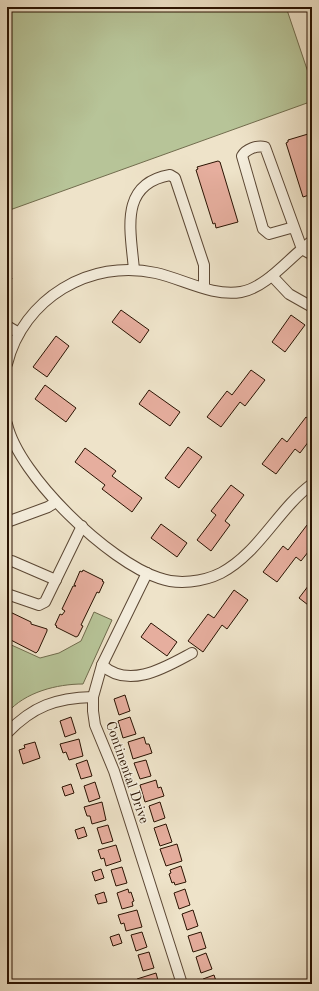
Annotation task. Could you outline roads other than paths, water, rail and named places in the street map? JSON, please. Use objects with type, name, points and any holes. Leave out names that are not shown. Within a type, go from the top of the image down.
[{"type":"street","points":[[294,227],[268,234],[263,229],[242,156],[244,152],[260,146],[265,147],[294,227],[307,251]]},
{"type":"street","points":[[134,270],[130,220],[135,198],[147,184],[170,175],[175,178],[204,265],[204,288]]},
{"type":"street","points":[[7,364],[19,333],[35,311],[65,286],[91,275],[105,272],[134,270],[165,275],[204,288],[222,292],[242,292],[260,286],[307,251],[312,241]]},
{"type":"street","points":[[272,276],[289,294],[312,307]]},
{"type":"street","points":[[7,326],[19,333]]},
{"type":"street","points":[[7,424],[19,455],[56,502],[82,526],[121,558],[147,573],[162,579],[184,581],[205,579],[222,572],[245,556],[297,496],[312,484]]},
{"type":"street","points":[[7,522],[48,507],[56,502]]},
{"type":"street","points":[[7,594],[38,605],[45,602],[82,526]]},
{"type":"street","points":[[7,564],[12,561],[56,580]]},
{"type":"street","name":"Continental Drive","points":[[147,573],[102,665],[93,697],[95,725],[114,771],[182,984]]},
{"type":"street","points":[[102,665],[111,673],[126,677],[158,672],[192,653]]},
{"type":"street","points":[[7,733],[22,719],[43,706],[63,699],[93,697]]}]
